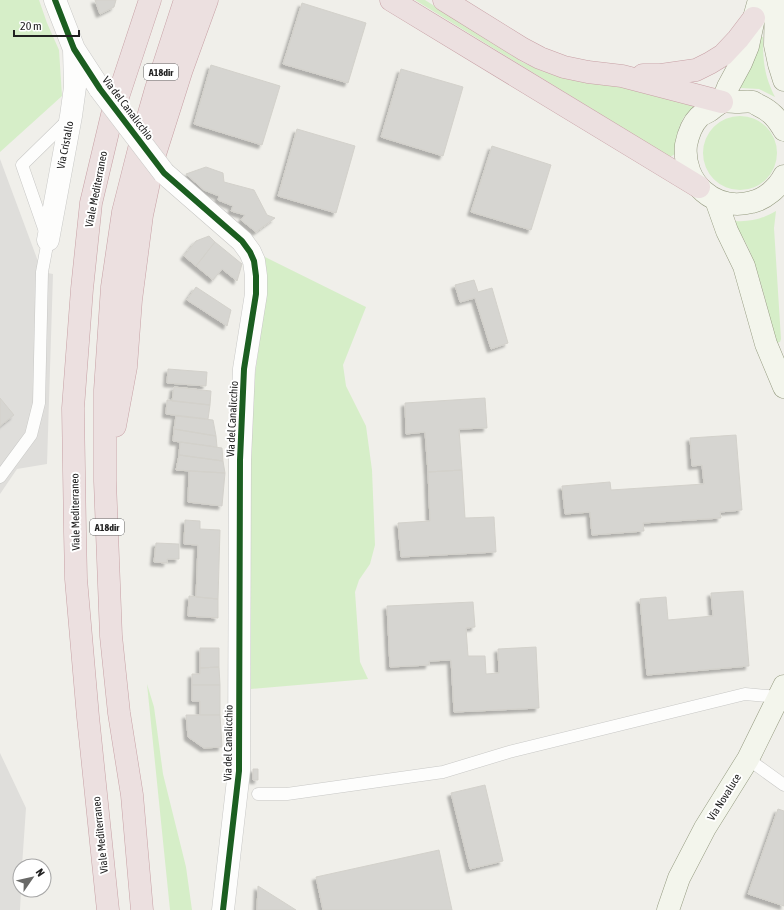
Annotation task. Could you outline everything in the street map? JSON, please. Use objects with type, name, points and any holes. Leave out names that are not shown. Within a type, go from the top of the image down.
[{"type":"highway","name":"Viale Mediterraneo","points":[[108,910],[88,717],[76,579],[73,408],[82,289],[91,203],[112,115],[150,0]]},
{"type":"highway","name":"A18dir","points":[[142,910],[132,795],[119,713],[111,636],[105,481],[105,390],[112,287],[123,212],[156,89],[185,0]]},
{"type":"highway","points":[[105,481],[126,367],[131,300],[142,215],[155,154],[182,69],[207,0]]},
{"type":"highway","points":[[391,0],[707,194]]},
{"type":"highway","points":[[444,0],[510,42],[540,58],[564,67],[588,72],[622,76],[722,102]]},
{"type":"highway","points":[[622,76],[661,75],[696,70],[723,55],[738,39],[756,9]]},
{"type":"main road","points":[[776,0],[776,45],[778,64],[784,80]]},
{"type":"main road","points":[[722,102],[748,46],[756,9]]},
{"type":"main road","points":[[784,130],[779,120],[768,109],[753,102],[722,102],[699,117],[692,127],[687,139],[686,152],[687,165],[692,177],[707,194],[744,266],[766,344],[784,386]]},
{"type":"main road","points":[[707,194],[730,204],[745,204],[759,200],[772,192],[784,181]]},
{"type":"main road","name":"Via Novaluce","points":[[668,910],[679,878],[705,828],[748,759],[781,692]]},
{"type":"street","name":"Via del Canalicchio","points":[[55,0],[74,48],[100,89],[164,173],[242,241],[250,252],[254,261],[256,294],[244,369],[240,460],[239,771],[223,910]]},
{"type":"street","name":"Via Cristallo","points":[[48,240],[75,87],[74,48]]},
{"type":"lane","points":[[0,477],[31,435],[39,403],[42,272],[48,240],[22,165],[71,116]]},
{"type":"lane","points":[[258,794],[287,794],[443,772],[509,752],[746,694],[781,692]]},
{"type":"lane","points":[[748,759],[784,784]]},
{"type":"shaded area","points":[[0,159],[42,272],[53,274],[47,464],[17,469],[0,494]]},
{"type":"shaded area","points":[[0,753],[26,808],[23,858],[12,858],[12,898],[21,898],[20,910],[0,910]]},
{"type":"green space","points":[[0,0],[39,0],[59,50],[62,96],[0,152]]},
{"type":"green space","points":[[415,0],[425,0],[522,62],[542,71],[570,78],[692,99],[696,102],[684,117],[680,126],[676,140],[675,154],[670,157]]},
{"type":"green space","points":[[761,37],[763,37],[766,75],[775,97],[759,89],[741,88],[740,85]]},
{"type":"green space","points":[[733,116],[747,116],[761,122],[771,132],[777,146],[777,160],[771,174],[761,184],[747,190],[733,190],[719,184],[709,174],[703,160],[703,146],[709,132],[719,122]]},
{"type":"green space","points":[[776,211],[774,228],[781,339],[780,342],[777,343],[775,341],[764,293],[753,258],[734,223],[735,221],[756,219]]},
{"type":"green space","points":[[263,256],[366,307],[343,365],[346,386],[366,426],[372,470],[375,545],[370,564],[359,580],[355,592],[360,662],[368,679],[251,689],[251,432],[255,375],[262,322]]},
{"type":"green space","points":[[147,684],[154,707],[163,774],[186,867],[192,910],[170,910]]},
{"type":"building","points":[[95,0],[116,0],[114,7],[100,14]]},
{"type":"building","points":[[302,3],[366,23],[348,83],[283,64]]},
{"type":"building","points":[[211,65],[280,86],[262,145],[194,124]]},
{"type":"building","points":[[401,69],[463,87],[443,156],[381,137]]},
{"type":"building","points":[[297,129],[355,146],[336,213],[278,196]]},
{"type":"building","points":[[492,146],[551,165],[531,230],[471,212]]},
{"type":"building","points":[[206,167],[223,173],[224,182],[254,190],[267,215],[275,218],[256,232],[241,220],[245,215],[231,211],[233,206],[218,200],[219,196],[204,190],[186,174]]},
{"type":"building","points":[[209,236],[215,242],[196,266],[184,256],[196,241]]},
{"type":"building","points":[[215,242],[242,264],[237,281],[222,269],[213,280],[196,266]]},
{"type":"building","points":[[474,280],[478,292],[492,288],[508,343],[491,349],[475,298],[460,302],[455,285]]},
{"type":"building","points":[[196,287],[231,310],[227,326],[187,300]]},
{"type":"building","points":[[168,369],[207,372],[206,386],[167,383]]},
{"type":"building","points":[[174,387],[211,391],[210,405],[172,401]]},
{"type":"building","points":[[0,398],[14,415],[0,426]]},
{"type":"building","points":[[485,398],[487,428],[459,429],[462,470],[428,472],[425,432],[406,434],[405,403]]},
{"type":"building","points":[[167,400],[210,405],[208,419],[166,414]]},
{"type":"building","points":[[176,416],[213,420],[216,436],[174,429]]},
{"type":"building","points":[[174,429],[216,436],[217,447],[173,441]]},
{"type":"building","points":[[736,435],[742,510],[720,512],[721,518],[643,523],[644,531],[592,535],[590,512],[565,514],[562,486],[610,482],[611,490],[704,484],[702,465],[692,466],[690,438]]},
{"type":"building","points":[[180,442],[222,448],[223,461],[179,455]]},
{"type":"building","points":[[179,455],[223,461],[225,473],[176,470]]},
{"type":"building","points":[[462,470],[465,518],[494,517],[496,552],[401,557],[398,523],[430,521],[428,472]]},
{"type":"building","points":[[189,471],[225,473],[222,506],[188,502]]},
{"type":"building","points":[[185,520],[200,521],[200,529],[220,530],[218,599],[196,597],[198,545],[184,544]]},
{"type":"building","points":[[156,543],[179,544],[179,559],[167,559],[167,563],[154,562]]},
{"type":"building","points":[[743,591],[749,666],[647,675],[640,599],[666,597],[668,620],[713,616],[711,593]]},
{"type":"building","points":[[189,596],[218,599],[218,618],[188,616]]},
{"type":"building","points":[[473,602],[475,627],[466,628],[468,656],[485,656],[486,674],[499,673],[498,649],[536,647],[539,708],[454,712],[451,660],[429,661],[429,665],[390,667],[387,606]]},
{"type":"building","points":[[200,648],[219,648],[219,667],[200,668]]},
{"type":"building","points":[[219,667],[220,685],[192,685],[192,674],[200,674],[200,668]]},
{"type":"building","points":[[192,685],[220,685],[220,715],[200,715],[200,701],[192,701]]},
{"type":"building","points":[[186,715],[220,715],[222,747],[204,748],[188,737]]},
{"type":"building","points":[[253,769],[258,769],[258,780],[253,780]]},
{"type":"building","points":[[485,785],[503,861],[470,869],[451,793]]},
{"type":"building","points":[[778,809],[784,811],[784,906],[748,894]]},
{"type":"building","points":[[439,850],[452,910],[323,910],[316,877]]},
{"type":"building","points":[[258,886],[296,910],[257,910]]},
{"type":"cycle path","points":[[55,0],[74,49],[100,89],[164,173],[242,241],[250,252],[254,261],[256,294],[244,369],[240,460],[239,771],[223,910]]}]
